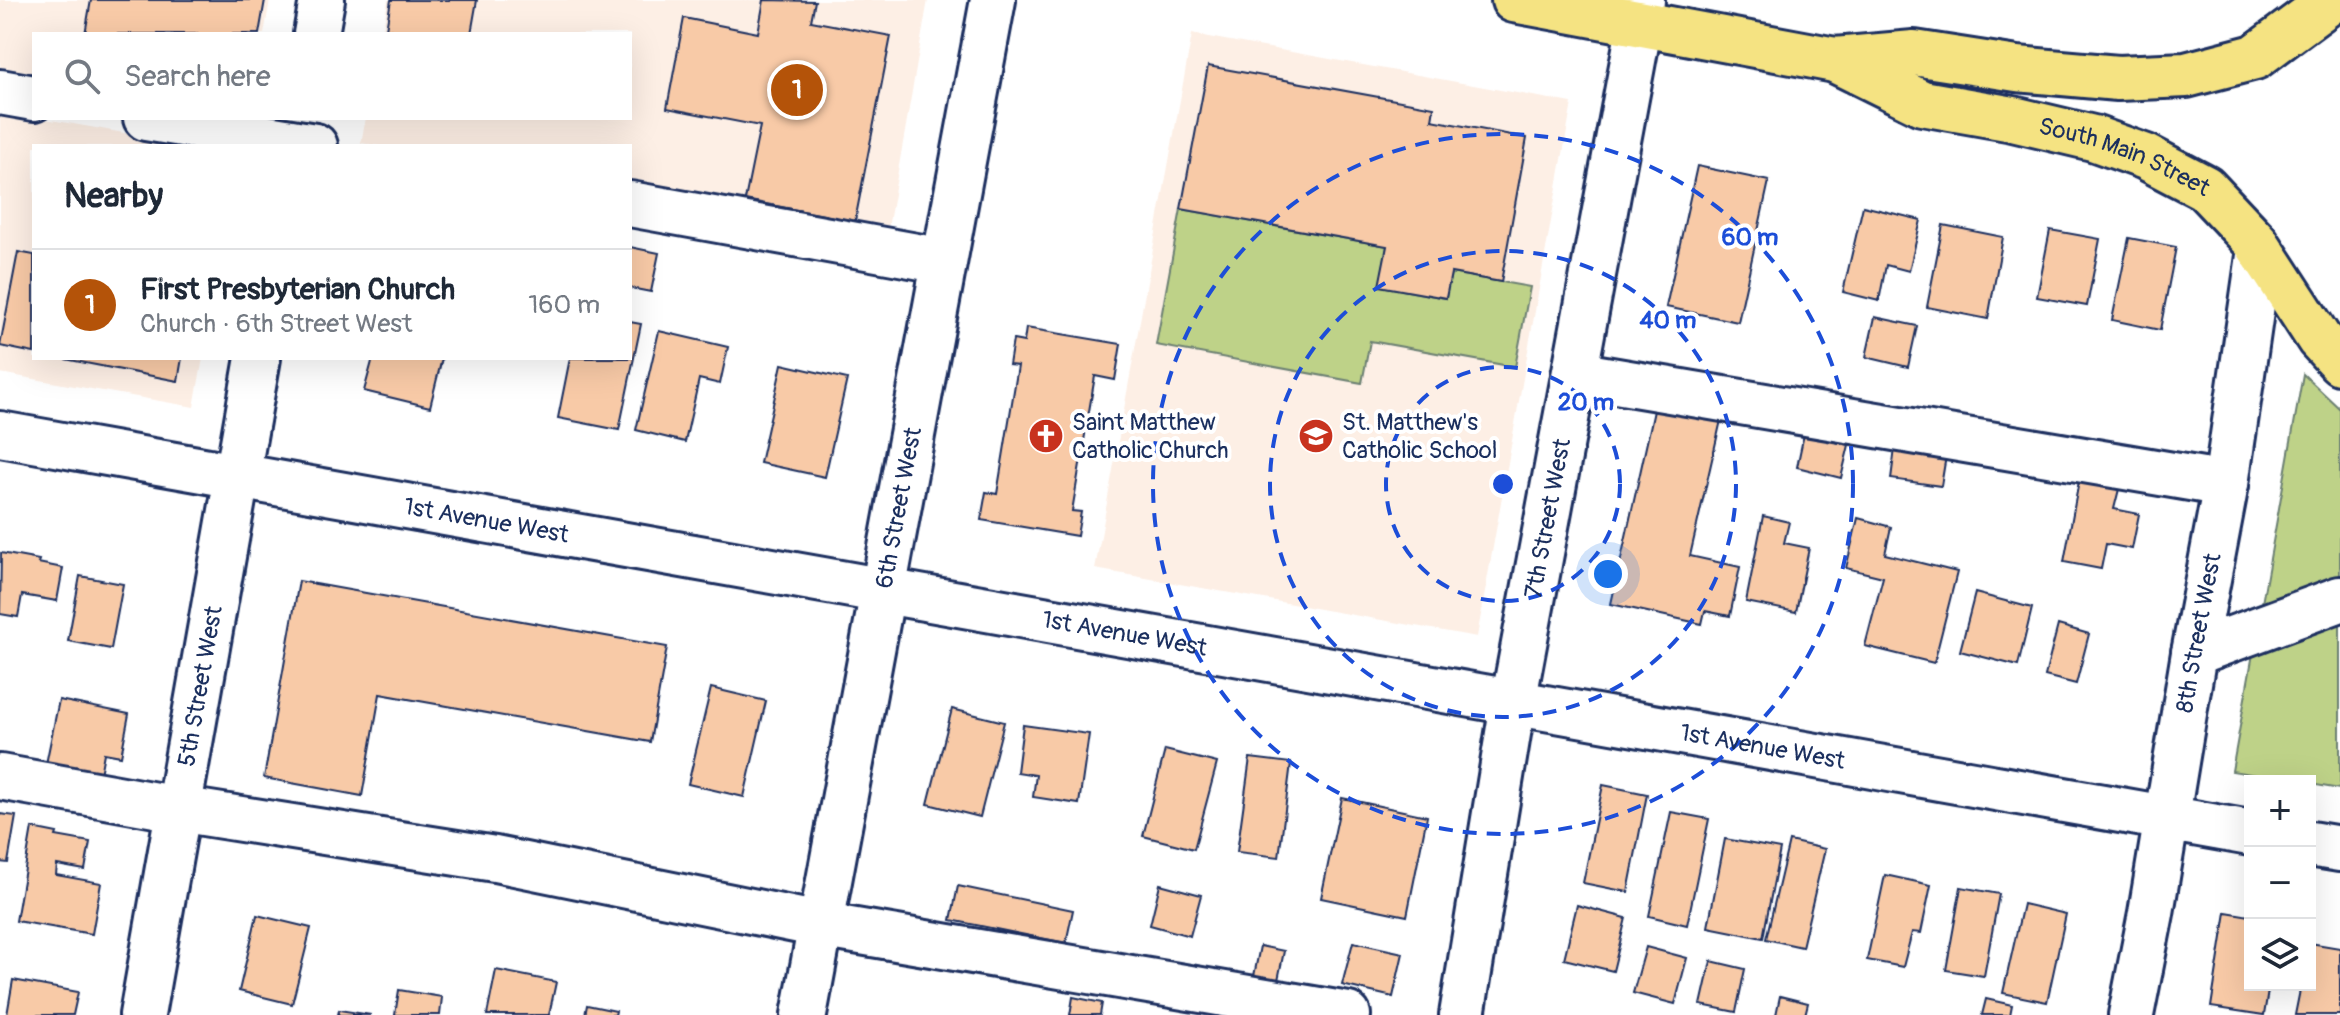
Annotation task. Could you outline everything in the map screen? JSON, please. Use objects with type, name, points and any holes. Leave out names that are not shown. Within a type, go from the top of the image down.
[{"type":"main road","name":"South Main Street","points":[[1514,0],[1641,11],[1835,60],[1922,103],[2080,135],[2146,157],[2205,188],[2260,249],[2319,339],[2340,362]]},
{"type":"main road","name":"South Main Street","points":[[1835,60],[1914,53],[2017,69],[2118,78],[2186,75],[2255,57],[2312,8]]},
{"type":"street","points":[[316,32],[322,0]]},
{"type":"street","name":"6th Street West","points":[[804,1015],[993,0]]},
{"type":"street","name":"7th Street West","points":[[1462,1015],[1513,703],[1641,11]]},
{"type":"street","points":[[0,92],[32,98]]},
{"type":"street","points":[[157,120],[248,137],[303,138]]},
{"type":"street","points":[[632,204],[944,261]]},
{"type":"street","name":"8th Street West","points":[[2131,1015],[2226,484],[2260,249]]},
{"type":"street","name":"5th Street West","points":[[142,1015],[258,360]]},
{"type":"street","points":[[1575,374],[2226,484]]},
{"type":"street","name":"1st Avenue West","points":[[0,434],[2244,832]]},
{"type":"street","points":[[2194,653],[2340,599]]},
{"type":"street","points":[[0,777],[178,809],[495,859],[820,925],[1348,1015]]},
{"type":"street","points":[[2316,845],[2340,849]]},
{"type":"shaded area","points":[[0,0],[270,0],[264,32],[32,32],[32,88],[0,82]]},
{"type":"shaded area","points":[[388,0],[928,0],[887,234],[632,190],[632,144],[361,143],[366,120],[632,120],[632,32],[382,32]]},
{"type":"shaded area","name":"St. Matthew's Catholic School","points":[[1192,34],[1572,103],[1477,637],[1095,569]]},
{"type":"shaded area","points":[[0,111],[32,117],[32,120],[51,120],[186,144],[32,144],[32,360],[203,360],[194,407],[0,373]]},
{"type":"green space","points":[[1181,209],[1387,246],[1380,286],[1446,298],[1451,273],[1530,287],[1515,367],[1370,341],[1362,383],[1156,345]]},
{"type":"green space","points":[[2303,374],[2340,409],[2340,789],[2316,785],[2316,775],[2256,775],[2232,771]]},
{"type":"building","points":[[91,0],[265,0],[259,32],[85,32]]},
{"type":"building","points":[[391,0],[477,0],[471,32],[386,29]]},
{"type":"building","points":[[764,0],[815,1],[811,21],[891,36],[855,221],[745,200],[760,126],[667,108],[684,18],[758,33]]},
{"type":"building","points":[[1208,66],[1434,107],[1432,120],[1527,138],[1501,282],[1451,273],[1446,298],[1379,286],[1387,246],[1181,209]]},
{"type":"building","points":[[1697,166],[1769,181],[1738,322],[1666,307]]},
{"type":"building","points":[[1863,206],[1921,220],[1909,271],[1886,265],[1879,301],[1843,292]]},
{"type":"building","points":[[1943,225],[2003,237],[1988,319],[1927,307]]},
{"type":"building","points":[[2050,230],[2100,239],[2087,306],[2037,297]]},
{"type":"building","points":[[2129,238],[2176,247],[2160,330],[2112,320]]},
{"type":"building","points":[[632,247],[659,253],[651,292],[632,288]]},
{"type":"building","points":[[18,252],[32,255],[32,353],[0,346]]},
{"type":"building","points":[[1875,317],[1917,326],[1908,367],[1866,357]]},
{"type":"building","points":[[632,322],[641,324],[619,430],[558,418],[570,360],[632,360]]},
{"type":"building","name":"Saint Matthew Catholic Church","points":[[1026,328],[1121,344],[1115,380],[1095,376],[1072,511],[1081,512],[1077,536],[981,520],[986,492],[997,494],[1018,366],[1009,365],[1013,340],[1024,342]]},
{"type":"building","points":[[659,331],[728,347],[720,384],[699,379],[685,442],[636,430]]},
{"type":"building","points":[[70,360],[182,360],[178,381]]},
{"type":"building","points":[[372,360],[442,360],[430,407],[364,391]]},
{"type":"building","points":[[782,364],[847,379],[825,477],[760,463]]},
{"type":"building","points":[[1655,406],[1721,420],[1690,556],[1740,567],[1730,616],[1705,611],[1702,624],[1611,604]]},
{"type":"building","points":[[1804,434],[1849,445],[1841,478],[1797,467]]},
{"type":"building","points":[[1895,448],[1946,456],[1941,486],[1891,479]]},
{"type":"building","points":[[2079,481],[2119,489],[2114,509],[2139,514],[2132,549],[2106,544],[2101,569],[2064,562]]},
{"type":"building","points":[[1763,516],[1789,522],[1784,543],[1809,548],[1796,612],[1746,602]]},
{"type":"building","points":[[1858,518],[1891,527],[1885,554],[1957,572],[1934,663],[1865,646],[1883,577],[1846,568]]},
{"type":"building","points":[[1,553],[63,568],[57,601],[22,595],[18,617],[0,614]]},
{"type":"building","points":[[80,576],[123,584],[111,649],[68,641]]},
{"type":"building","points":[[299,581],[667,647],[650,742],[380,694],[362,796],[264,778]]},
{"type":"building","points":[[1975,593],[2032,608],[2018,666],[1960,651]]},
{"type":"building","points":[[2058,625],[2089,634],[2076,684],[2045,676]]},
{"type":"building","points":[[711,688],[766,701],[744,797],[688,784]]},
{"type":"building","points":[[59,700],[129,714],[121,756],[104,753],[99,780],[45,769]]},
{"type":"building","points":[[952,709],[1004,722],[980,817],[928,804]]},
{"type":"building","points":[[1023,725],[1089,734],[1079,804],[1033,797],[1036,775],[1017,772]]},
{"type":"building","points":[[1165,750],[1217,763],[1194,849],[1143,836]]},
{"type":"building","points":[[1250,758],[1291,763],[1279,857],[1237,852]]},
{"type":"building","points":[[1603,785],[1647,794],[1628,892],[1583,883]]},
{"type":"building","points":[[1342,798],[1427,816],[1407,916],[1321,898]]},
{"type":"building","points":[[1671,812],[1709,819],[1687,925],[1649,916]]},
{"type":"building","points":[[0,814],[16,816],[8,863],[0,862]]},
{"type":"building","points":[[32,828],[90,842],[85,870],[57,865],[56,875],[101,883],[92,934],[16,921]]},
{"type":"building","points":[[1725,839],[1780,849],[1763,938],[1708,927]]},
{"type":"building","points":[[1789,841],[1825,849],[1802,947],[1766,939]]},
{"type":"building","points":[[1885,875],[1931,885],[1921,933],[1912,932],[1903,967],[1867,960]]},
{"type":"building","points":[[1160,884],[1201,895],[1190,936],[1150,925]]},
{"type":"building","points":[[958,886],[1073,910],[1066,943],[951,920]]},
{"type":"building","points":[[1961,887],[1999,894],[1984,976],[1946,970]]},
{"type":"building","points":[[2023,904],[2066,914],[2047,1002],[2003,993]]},
{"type":"building","points":[[1577,905],[1626,918],[1613,971],[1564,959]]},
{"type":"building","points":[[2226,912],[2244,915],[2244,991],[2268,991],[2264,1015],[2211,1007]]},
{"type":"building","points":[[257,915],[311,928],[292,1004],[239,991]]},
{"type":"building","points":[[1353,942],[1403,953],[1393,997],[1342,985]]},
{"type":"building","points":[[2316,944],[2340,948],[2340,1015],[2295,1015],[2300,991],[2316,991]]},
{"type":"building","points":[[1260,946],[1284,951],[1278,980],[1254,976]]},
{"type":"building","points":[[1646,947],[1687,958],[1675,1004],[1633,993]]},
{"type":"building","points":[[1711,961],[1745,969],[1736,1012],[1701,1005]]},
{"type":"building","points":[[496,970],[556,982],[549,1015],[487,1015]]},
{"type":"building","points":[[13,980],[78,992],[73,1015],[7,1015]]},
{"type":"building","points":[[399,990],[442,997],[440,1015],[395,1015]]},
{"type":"building","points":[[1780,996],[1808,1003],[1805,1015],[1776,1015]]},
{"type":"building","points":[[1073,997],[1102,1003],[1100,1015],[1070,1015]]},
{"type":"building","points":[[1986,999],[2012,1005],[2010,1015],[1982,1015]]},
{"type":"building","points":[[587,1005],[616,1011],[615,1015],[585,1015]]},
{"type":"building","points":[[339,1010],[371,1015],[338,1015]]},
{"type":"place","name":"First Presbyterian Church","points":[[797,90]]},
{"type":"place","name":"Saint Matthew Catholic Church","points":[[1046,436]]},
{"type":"place","name":"St. Matthew's Catholic School","points":[[1316,436]]}]
